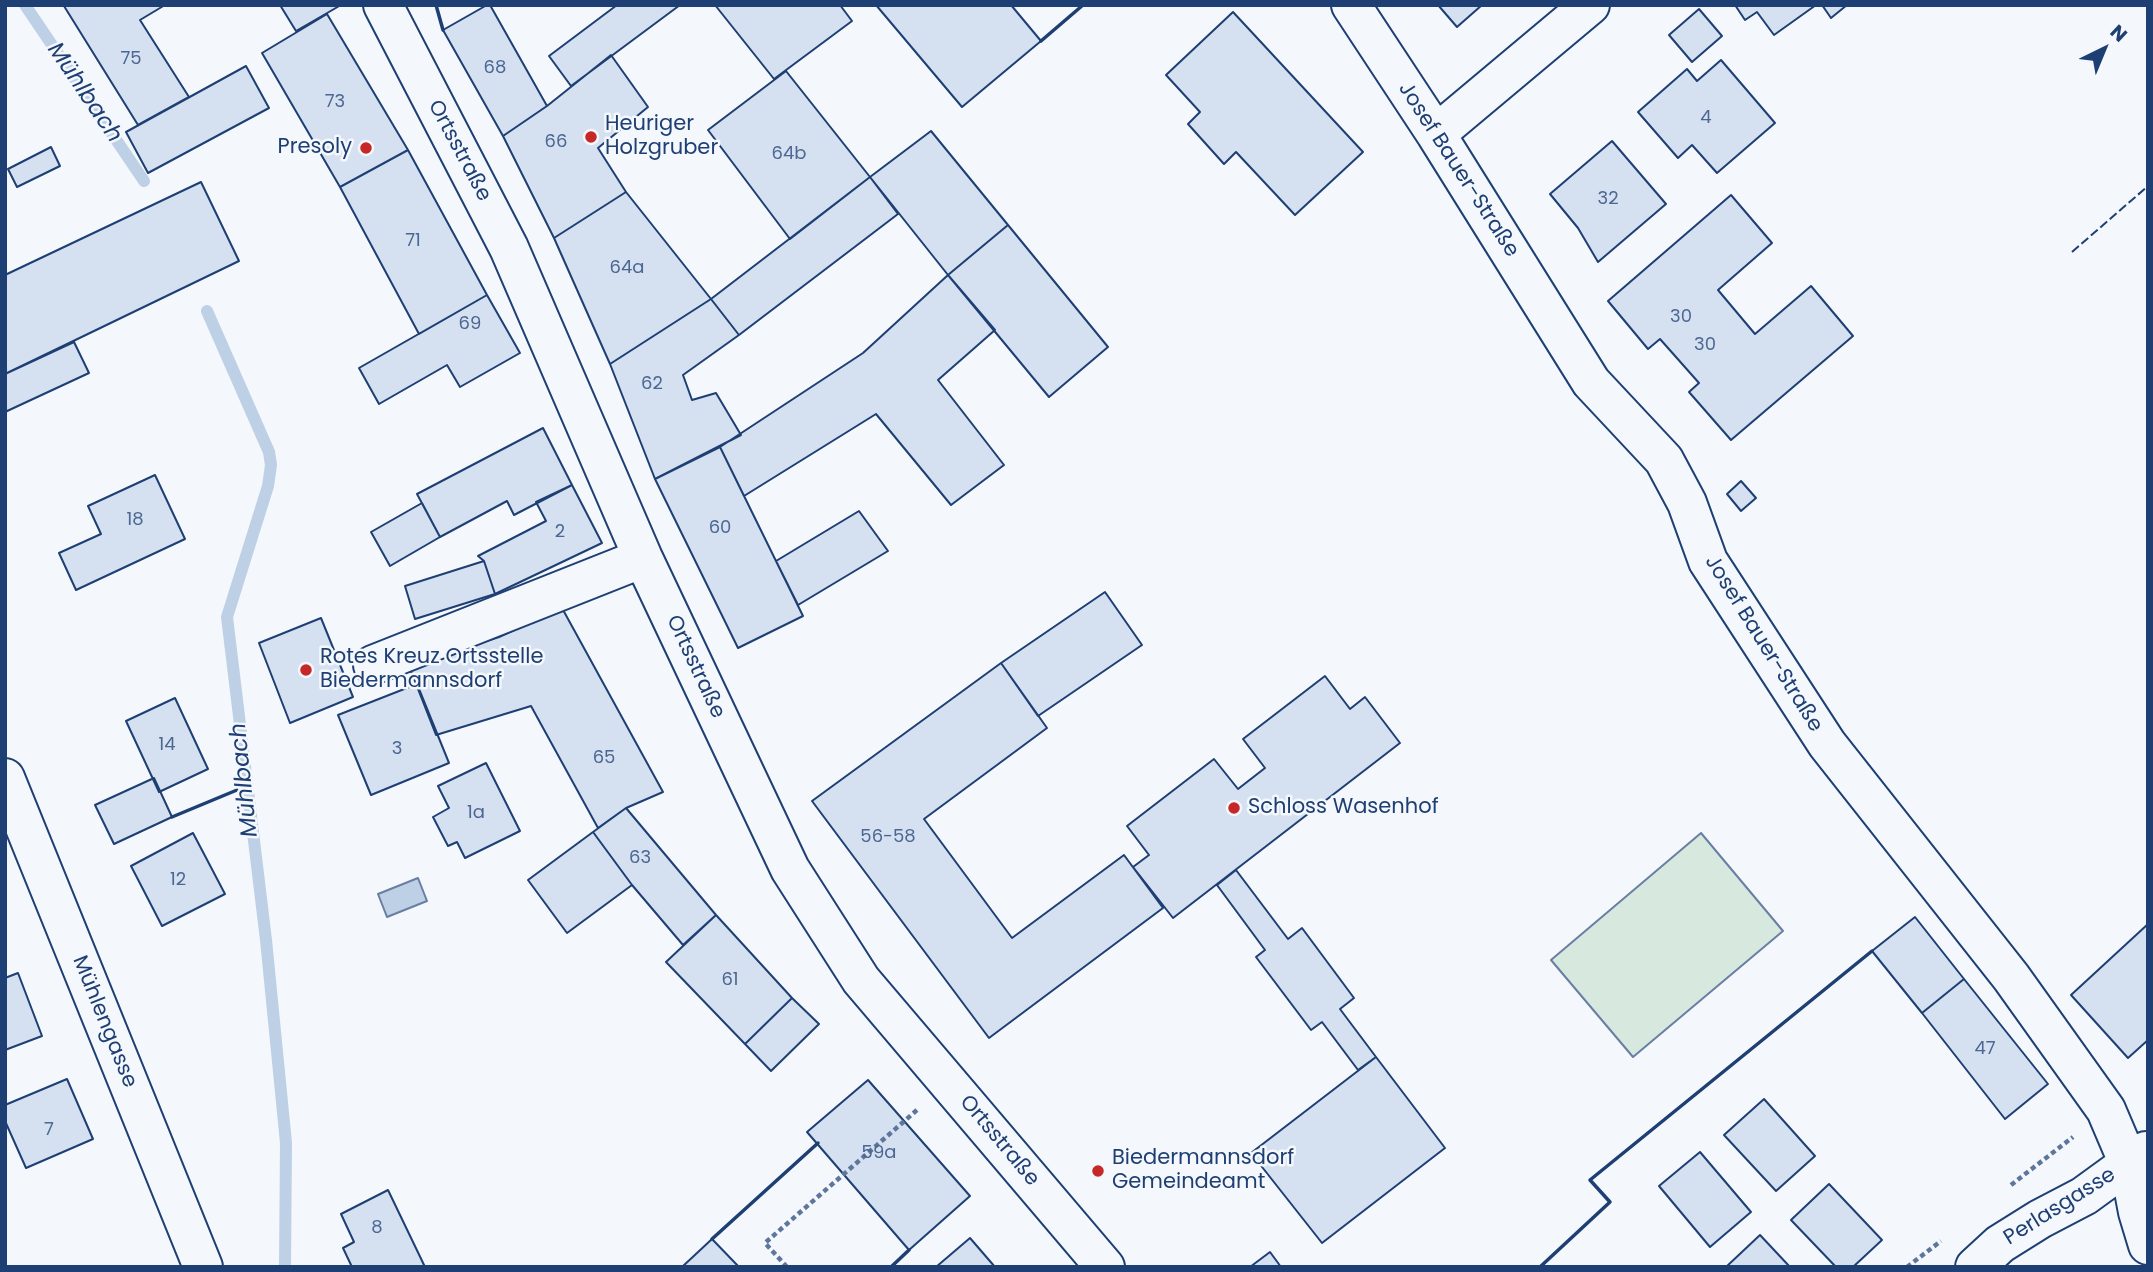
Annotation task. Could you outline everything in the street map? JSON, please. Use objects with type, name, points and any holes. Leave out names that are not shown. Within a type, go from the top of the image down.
[{"type":"street","name":"Ortsstraße","points":[[383,5],[509,248],[643,558],[790,869],[861,980],[1105,1267]]},
{"type":"street","name":"Josef Bauer-Straße","points":[[1351,5],[1436,134],[1591,382],[1664,460],[1687,503],[1708,561],[1827,744],[2011,977],[2138,1157],[2138,1212],[2148,1245]]},
{"type":"street","points":[[1436,134],[1590,5]]},
{"type":"street","points":[[373,665],[643,558]]},
{"type":"street","name":"Mühlengasse","points":[[5,778],[203,1267]]},
{"type":"street","name":"Perlasgasse","points":[[1975,1267],[2000,1244],[2084,1196],[2138,1157]]},
{"type":"path","points":[[787,1267],[765,1243],[904,1121]]},
{"type":"shaded area","points":[[1701,833],[1783,931],[1633,1057],[1551,960]]},
{"type":"water","points":[[418,878],[427,901],[387,917],[378,894]]},
{"type":"building","points":[[165,5],[140,20],[189,97],[138,125],[64,6]]},
{"type":"building","points":[[280,5],[341,5],[296,31]]},
{"type":"building","points":[[490,5],[547,106],[503,136],[443,30]]},
{"type":"building","points":[[617,5],[680,5],[571,86],[549,56]]},
{"type":"building","points":[[715,5],[840,5],[852,21],[774,79]]},
{"type":"building","points":[[876,5],[1011,5],[1041,41],[962,107]]},
{"type":"building","points":[[1438,5],[1482,5],[1457,27]]},
{"type":"building","points":[[1735,5],[1816,5],[1774,35],[1757,12],[1745,20]]},
{"type":"building","points":[[1822,5],[1847,5],[1831,18]]},
{"type":"building","points":[[1699,9],[1722,36],[1692,62],[1669,35]]},
{"type":"building","points":[[1233,12],[1363,152],[1295,215],[1236,152],[1224,164],[1188,124],[1200,112],[1166,75]]},
{"type":"building","points":[[327,14],[408,150],[340,187],[262,53]]},
{"type":"building","points":[[611,55],[648,107],[598,148],[626,192],[554,238],[503,136],[547,106]]},
{"type":"building","points":[[1721,60],[1775,123],[1717,173],[1692,145],[1678,158],[1638,112],[1687,69],[1697,81]]},
{"type":"building","points":[[246,66],[269,108],[148,173],[126,132]]},
{"type":"building","points":[[786,71],[870,177],[790,239],[708,130]]},
{"type":"building","points":[[931,131],[1008,225],[948,275],[870,177]]},
{"type":"building","points":[[1612,141],[1666,204],[1598,262],[1578,228],[1550,194]]},
{"type":"building","points":[[51,147],[60,166],[17,187],[8,169]]},
{"type":"building","points":[[408,150],[487,295],[419,334],[340,187]]},
{"type":"building","points":[[870,177],[898,214],[739,335],[711,299]]},
{"type":"building","points":[[201,182],[239,261],[5,374],[5,275]]},
{"type":"building","points":[[626,192],[711,299],[610,364],[554,238]]},
{"type":"building","points":[[1731,195],[1772,243],[1718,290],[1755,334],[1811,286],[1853,336],[1731,440],[1689,392],[1699,383],[1660,339],[1648,349],[1608,301]]},
{"type":"building","points":[[1008,225],[1108,347],[1049,397],[948,275]]},
{"type":"building","points":[[948,275],[995,330],[938,380],[1004,465],[951,505],[876,414],[744,496],[720,447],[863,353]]},
{"type":"building","points":[[487,295],[520,353],[460,387],[447,365],[379,404],[359,368]]},
{"type":"building","points":[[711,299],[739,335],[683,375],[692,400],[716,393],[741,435],[655,479],[610,364]]},
{"type":"building","points":[[74,342],[89,373],[5,412],[5,374]]},
{"type":"building","points":[[543,428],[572,485],[514,515],[507,501],[440,537],[417,494]]},
{"type":"building","points":[[720,447],[803,616],[738,648],[655,479]]},
{"type":"building","points":[[155,475],[185,539],[76,590],[59,553],[101,534],[88,506]]},
{"type":"building","points":[[1741,481],[1756,498],[1741,511],[1727,494]]},
{"type":"building","points":[[572,485],[602,543],[495,594],[484,561],[478,556],[546,521],[536,502]]},
{"type":"building","points":[[422,503],[440,537],[390,566],[371,532]]},
{"type":"building","points":[[859,511],[888,551],[798,605],[776,561]]},
{"type":"building","points":[[484,561],[495,594],[415,619],[405,586]]},
{"type":"building","points":[[1105,592],[1142,645],[1038,716],[1001,663]]},
{"type":"building","points":[[562,608],[663,792],[626,808],[598,828],[531,706],[436,735],[409,666],[499,637]]},
{"type":"building","name":"Rotes Kreuz Ortsstelle Biedermannsdorf","points":[[321,618],[353,697],[290,723],[259,643]]},
{"type":"building","points":[[1001,663],[1047,728],[924,819],[1012,938],[1124,855],[1163,908],[989,1038],[812,801]]},
{"type":"building","name":"Schloss Wasenhof","points":[[1325,676],[1350,709],[1365,697],[1400,743],[1173,918],[1133,867],[1149,855],[1127,826],[1214,759],[1238,789],[1265,768],[1243,739]]},
{"type":"building","points":[[417,684],[449,763],[371,795],[338,715]]},
{"type":"building","points":[[175,698],[208,769],[159,792],[126,721]]},
{"type":"building","points":[[486,763],[520,831],[465,858],[457,842],[448,846],[433,817],[449,808],[438,786]]},
{"type":"building","points":[[154,778],[172,817],[114,844],[95,805]]},
{"type":"building","points":[[626,808],[716,915],[683,945],[632,885],[593,832]]},
{"type":"building","points":[[593,832],[632,885],[567,933],[528,880]]},
{"type":"building","points":[[193,833],[225,894],[162,926],[131,866]]},
{"type":"building","points":[[1236,870],[1288,939],[1302,928],[1354,998],[1340,1009],[1376,1057],[1358,1070],[1322,1022],[1311,1030],[1256,957],[1265,950],[1217,885]]},
{"type":"building","points":[[716,915],[792,998],[745,1044],[666,962]]},
{"type":"building","points":[[1915,917],[1964,979],[1922,1013],[1872,951]]},
{"type":"building","points":[[2148,924],[2148,1040],[2128,1058],[2071,995]]},
{"type":"building","points":[[18,973],[42,1036],[5,1050],[5,978]]},
{"type":"building","points":[[1964,979],[2048,1084],[2005,1119],[1922,1013]]},
{"type":"building","points":[[792,998],[819,1024],[771,1071],[745,1044]]},
{"type":"building","points":[[1376,1057],[1445,1148],[1322,1243],[1251,1153]]},
{"type":"building","points":[[67,1079],[93,1139],[26,1168],[5,1121],[5,1105]]},
{"type":"building","points":[[868,1080],[970,1196],[909,1250],[807,1132]]},
{"type":"building","points":[[1764,1099],[1815,1156],[1776,1191],[1724,1135]]},
{"type":"building","points":[[1700,1152],[1751,1212],[1710,1247],[1659,1186]]},
{"type":"building","points":[[1829,1184],[1882,1240],[1853,1267],[1836,1267],[1791,1220]]},
{"type":"building","points":[[388,1190],[425,1267],[352,1267],[343,1248],[354,1242],[341,1214]]},
{"type":"building","points":[[1760,1235],[1790,1267],[1726,1267]]},
{"type":"building","points":[[970,1238],[995,1267],[936,1267]]},
{"type":"building","points":[[712,1239],[739,1267],[682,1267]]},
{"type":"building","points":[[1270,1252],[1281,1267],[1250,1267]]},
{"type":"waterway","name":"Mühlbach","points":[[25,5],[144,181]]},
{"type":"waterway","name":"Mühlbach","points":[[207,311],[269,452],[271,465],[268,486],[227,617],[266,940],[286,1143],[285,1267]]},
{"type":"fence","points":[[2072,252],[2148,186]]},
{"type":"wall","points":[[436,5],[443,30]]},
{"type":"wall","points":[[1041,41],[1083,5]]},
{"type":"wall","points":[[172,817],[237,790]]},
{"type":"wall","points":[[1540,1267],[1610,1202],[1590,1180],[1872,951]]},
{"type":"wall","points":[[712,1239],[818,1143]]},
{"type":"wall","points":[[891,1267],[909,1250]]},
{"type":"place","name":"Heuriger Holzgruber","points":[[591,137]]},
{"type":"place","name":"Presoly","points":[[366,148]]},
{"type":"place","name":"Rotes Kreuz Ortsstelle Biedermannsdorf","points":[[306,670]]},
{"type":"place","name":"Schloss Wasenhof","points":[[1234,808]]},
{"type":"place","name":"Biedermannsdorf Gemeindeamt","points":[[1098,1171]]}]
